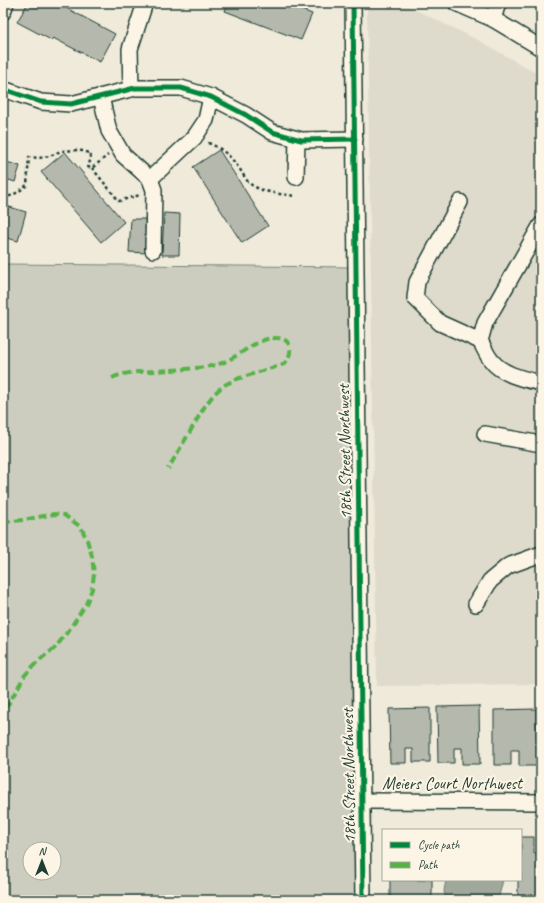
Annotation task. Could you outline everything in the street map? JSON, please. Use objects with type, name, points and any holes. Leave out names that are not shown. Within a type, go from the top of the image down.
[{"type":"street","points":[[3,12],[6,3]]},
{"type":"street","points":[[131,89],[130,49],[145,3]]},
{"type":"street","name":"18th Street Northwest","points":[[353,3],[363,900]]},
{"type":"street","points":[[456,3],[493,19],[541,48]]},
{"type":"street","points":[[493,19],[498,3]]},
{"type":"street","points":[[3,89],[41,102],[71,104],[135,88],[181,88],[211,97],[272,132],[301,140],[355,139]]},
{"type":"street","points":[[101,97],[109,131],[123,155],[152,185]]},
{"type":"street","points":[[153,250],[152,185],[194,138],[206,120],[211,97]]},
{"type":"street","points":[[296,177],[297,139]]},
{"type":"street","points":[[460,202],[416,282],[415,298],[440,323],[480,341],[491,361],[504,372],[522,379],[541,382]]},
{"type":"street","points":[[480,341],[485,323],[541,225]]},
{"type":"street","points":[[485,434],[541,444]]},
{"type":"street","points":[[476,604],[490,581],[508,566],[541,554]]},
{"type":"street","name":"Meiers Court Northwest","points":[[362,801],[541,802]]},
{"type":"path","points":[[194,138],[217,146],[235,164],[252,185],[269,193],[296,196]]},
{"type":"path","points":[[92,168],[118,146]]},
{"type":"path","points":[[3,197],[7,198],[27,184],[29,157],[39,158],[50,156],[61,151],[78,150],[90,153],[91,158],[88,167],[92,168],[119,201],[152,185]]},
{"type":"shaded area","points":[[369,3],[401,3],[478,40],[541,76],[541,684],[377,686],[367,6]]},
{"type":"shaded area","points":[[3,264],[356,267],[363,900],[3,900]]},
{"type":"shaded area","points":[[446,881],[503,881],[499,900],[446,900],[444,891]]},
{"type":"building","points":[[28,3],[57,3],[115,34],[100,62],[53,38],[51,40],[17,22]]},
{"type":"building","points":[[228,3],[284,3],[312,14],[301,40],[225,11]]},
{"type":"building","points":[[219,150],[268,226],[242,243],[193,167]]},
{"type":"building","points":[[65,152],[124,222],[101,242],[41,172]]},
{"type":"building","points":[[3,161],[20,166],[15,182],[3,178]]},
{"type":"building","points":[[3,205],[26,212],[18,241],[3,237]]},
{"type":"building","points":[[164,213],[180,214],[179,255],[162,255]]},
{"type":"building","points":[[131,219],[147,219],[146,253],[129,252]]},
{"type":"building","points":[[479,706],[480,764],[462,764],[462,748],[454,748],[454,763],[438,763],[437,707]]},
{"type":"building","points":[[430,708],[430,762],[413,762],[413,749],[406,749],[406,763],[390,763],[389,709]]},
{"type":"building","points":[[536,709],[537,766],[519,766],[519,750],[511,750],[511,765],[494,765],[494,710]]},
{"type":"building","points":[[522,837],[534,837],[534,853],[541,853],[541,899],[518,899],[518,881],[522,881]]},
{"type":"building","points":[[390,881],[432,881],[432,900],[390,900]]},
{"type":"marked path","points":[[112,378],[132,373],[190,369],[220,364],[260,341],[271,338],[286,340],[289,343],[290,355],[284,364],[237,379],[224,385],[214,394],[205,406],[168,469]]},
{"type":"marked path","points":[[3,522],[54,514],[64,515],[81,527],[92,556],[94,574],[92,589],[86,604],[69,630],[55,648],[38,661],[25,675],[9,703],[3,709]]},
{"type":"cycle path","points":[[353,3],[363,900]]},
{"type":"cycle path","points":[[3,89],[41,102],[71,104],[135,88],[181,88],[211,97],[246,115],[272,132],[301,140],[355,139]]}]
